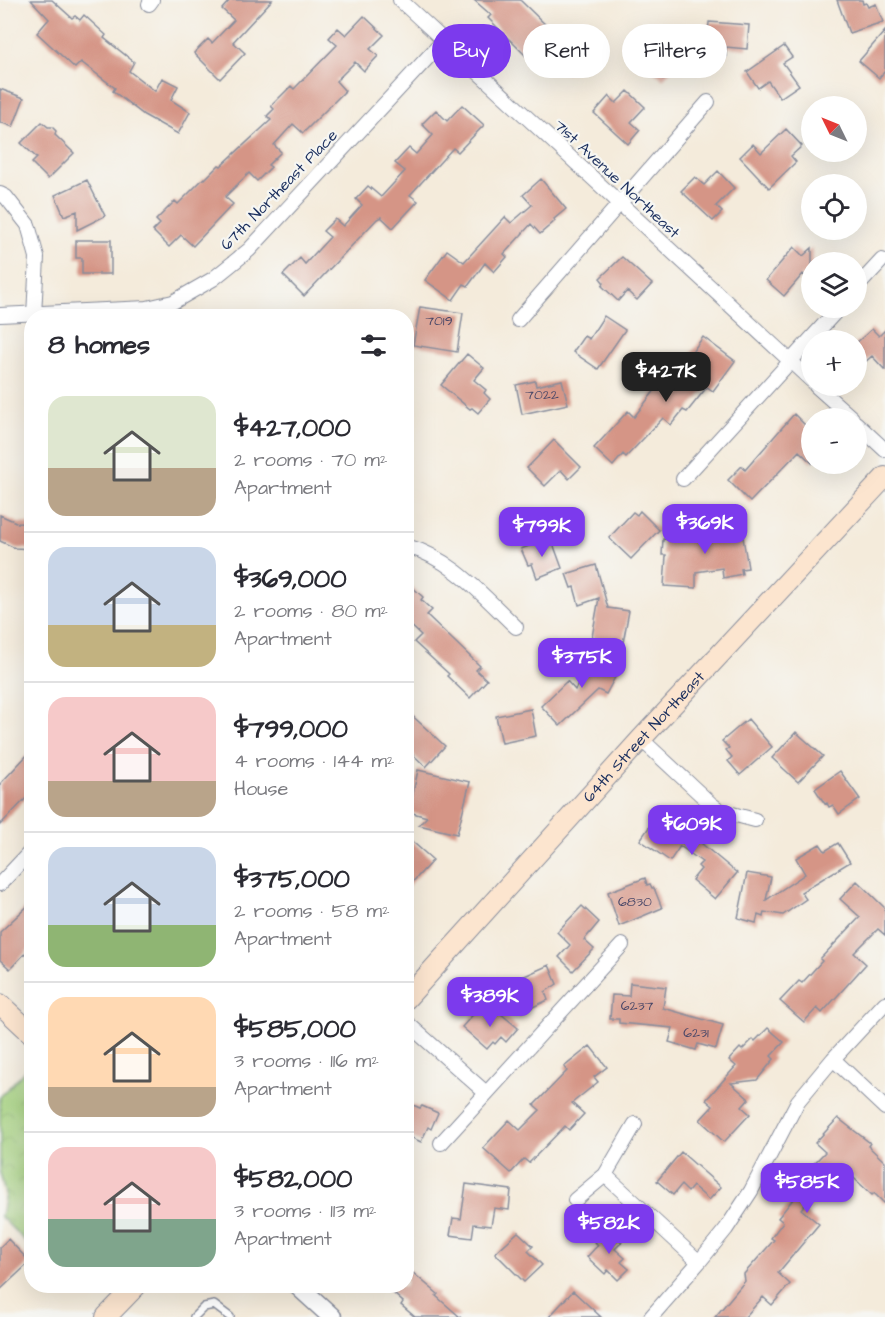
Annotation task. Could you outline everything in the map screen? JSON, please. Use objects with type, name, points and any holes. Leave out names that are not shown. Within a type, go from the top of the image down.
[{"type":"main road","name":"64th Street Northeast","points":[[414,990],[641,739],[885,477]]},
{"type":"main road","points":[[0,1004],[24,1026]]},
{"type":"main road","points":[[106,1317],[129,1293]]},
{"type":"street","name":"71st Avenue Northeast","points":[[400,0],[432,29]]},
{"type":"street","name":"67th Northeast Place","points":[[131,309],[173,302],[213,279],[249,250],[432,53]]},
{"type":"street","name":"71st Avenue Northeast","points":[[485,78],[801,371]]},
{"type":"street","points":[[518,320],[708,102]]},
{"type":"street","points":[[0,194],[6,197],[28,225],[37,257],[34,309]]},
{"type":"street","points":[[867,276],[882,260]]},
{"type":"street","name":"67th Northeast Place","points":[[0,315],[24,315]]},
{"type":"street","points":[[683,479],[830,318]]},
{"type":"street","points":[[827,396],[841,408]]},
{"type":"street","points":[[867,433],[885,450]]},
{"type":"street","points":[[414,548],[437,557],[460,574],[516,627]]},
{"type":"street","points":[[641,739],[711,804],[721,811],[755,820]]},
{"type":"street","points":[[0,884],[24,858]]},
{"type":"street","points":[[441,1143],[622,945]]},
{"type":"street","points":[[651,1317],[726,1229],[751,1191],[798,1101],[885,1003]]},
{"type":"street","points":[[414,1029],[486,1094]]},
{"type":"street","points":[[833,1059],[885,1108]]},
{"type":"street","points":[[575,1200],[605,1175],[635,1124]]},
{"type":"street","points":[[605,1175],[699,1262]]},
{"type":"street","points":[[306,1293],[332,1317]]},
{"type":"lane","points":[[194,1317],[204,1306],[214,1305],[230,1317]]},
{"type":"green space","points":[[24,1071],[24,1240],[1,1217],[5,1194],[0,1172],[0,1097]]},
{"type":"building","points":[[31,0],[52,0],[72,18],[75,16],[80,20],[84,15],[106,35],[104,38],[134,62],[129,71],[155,91],[162,78],[178,86],[171,100],[190,112],[178,134],[144,115],[113,91],[115,88],[81,62],[75,68],[37,33],[49,19]]},
{"type":"building","points":[[230,0],[272,0],[233,42],[245,53],[220,79],[194,53],[208,39],[212,43],[234,20],[222,9]]},
{"type":"building","points":[[474,0],[520,0],[545,24],[523,24],[523,53],[511,41],[511,24],[494,24],[488,18],[491,15]]},
{"type":"building","points":[[837,0],[862,0],[863,4],[866,3],[868,7],[876,4],[883,22],[849,33]]},
{"type":"building","points":[[364,16],[384,35],[370,49],[378,56],[364,71],[355,62],[336,81],[345,91],[303,133],[293,124],[274,145],[281,152],[268,165],[271,167],[257,181],[249,173],[225,197],[233,204],[193,246],[181,235],[169,247],[153,231],[160,224],[156,220],[175,201],[178,204],[204,178],[219,165],[221,166],[271,120],[267,116],[274,109],[271,106],[291,86],[294,89],[337,45],[329,38],[338,28],[346,35]]},
{"type":"building","points":[[709,22],[749,25],[747,49],[727,47],[727,24],[709,24]]},
{"type":"building","points":[[885,31],[885,71],[879,78],[859,61]]},
{"type":"building","points":[[784,46],[792,57],[783,63],[799,85],[780,98],[768,81],[758,88],[747,72]]},
{"type":"building","points":[[0,89],[24,98],[13,127],[0,122]]},
{"type":"building","points":[[628,91],[645,107],[631,122],[640,130],[628,144],[594,113],[609,96],[616,103]]},
{"type":"building","points":[[462,105],[484,125],[458,152],[453,148],[410,195],[418,201],[393,228],[381,217],[377,219],[304,296],[283,275],[300,258],[305,264],[330,237],[323,231],[335,219],[343,226],[362,205],[356,199],[368,186],[381,197],[405,171],[395,163],[409,148],[416,154],[433,135],[422,124],[436,110],[447,121]]},
{"type":"building","points":[[42,122],[52,127],[56,131],[55,135],[74,153],[48,179],[32,163],[37,158],[21,143]]},
{"type":"building","points":[[786,129],[801,145],[791,156],[796,162],[769,188],[740,157],[753,144],[761,153]]},
{"type":"building","points":[[718,171],[734,188],[716,206],[722,212],[713,221],[681,191],[695,177],[704,185]]},
{"type":"building","points":[[541,179],[566,209],[554,219],[555,221],[540,234],[531,224],[504,254],[507,257],[494,272],[485,263],[468,286],[464,284],[453,300],[425,280],[447,250],[464,262],[505,217],[511,223],[532,205],[523,195]]},
{"type":"building","points":[[87,180],[105,216],[77,230],[77,211],[64,216],[55,195]]},
{"type":"building","points":[[76,240],[111,240],[111,274],[82,274],[82,258],[76,258]]},
{"type":"building","points":[[794,247],[801,254],[801,276],[784,296],[766,280]]},
{"type":"building","points":[[622,257],[652,284],[637,300],[627,291],[618,301],[602,286],[604,283],[600,278]]},
{"type":"building","points":[[420,307],[463,313],[457,352],[414,345]]},
{"type":"building","points":[[604,316],[625,330],[598,369],[573,352],[584,336],[589,339]]},
{"type":"building","points":[[872,329],[879,336],[885,330],[885,370],[872,356],[867,360],[867,333]]},
{"type":"building","points":[[703,337],[735,361],[713,391],[707,387],[687,412],[683,410],[671,425],[663,418],[626,457],[623,454],[613,466],[594,448],[628,411],[634,417],[666,376],[682,389],[701,363],[690,355]]},
{"type":"building","points":[[467,354],[484,368],[474,380],[486,390],[484,393],[490,399],[478,413],[441,385]]},
{"type":"building","points":[[562,380],[568,404],[522,414],[516,385],[535,381],[536,386]]},
{"type":"building","points":[[794,414],[801,421],[801,453],[799,451],[750,502],[728,480],[742,466],[745,470]]},
{"type":"building","points":[[554,440],[581,467],[569,479],[561,470],[545,486],[527,468]]},
{"type":"building","points":[[640,511],[659,530],[631,559],[609,538],[633,512],[637,515]]},
{"type":"building","points":[[0,515],[24,523],[24,549],[15,548],[0,541]]},
{"type":"building","points":[[740,519],[748,568],[741,569],[742,574],[723,578],[722,568],[696,572],[696,588],[664,586],[666,555],[662,555],[663,539],[712,541],[709,525]]},
{"type":"building","points":[[551,538],[562,568],[537,578],[532,564],[528,565],[521,549]]},
{"type":"building","points":[[596,565],[608,608],[629,611],[623,643],[592,637],[599,598],[579,605],[574,587],[571,588],[566,574]]},
{"type":"building","points":[[414,589],[423,597],[421,600],[432,610],[427,615],[480,666],[476,670],[487,680],[470,698],[447,676],[449,674],[414,642],[421,635],[414,628]]},
{"type":"building","points":[[595,652],[621,666],[606,694],[598,690],[560,726],[541,706],[567,681],[575,690]]},
{"type":"building","points":[[531,709],[536,736],[502,743],[496,716]]},
{"type":"building","points":[[414,717],[445,746],[426,767],[414,756]]},
{"type":"building","points":[[748,719],[772,747],[740,775],[728,761],[732,757],[726,750],[729,748],[722,741]]},
{"type":"building","points":[[796,732],[823,756],[798,782],[772,758]]},
{"type":"building","points":[[24,758],[24,800],[0,825],[0,784]]},
{"type":"building","points":[[418,770],[470,782],[457,834],[419,825],[427,817],[414,813],[414,789]]},
{"type":"building","points":[[840,771],[860,799],[839,814],[833,805],[829,807],[827,803],[825,804],[815,789]]},
{"type":"building","points":[[680,822],[705,840],[702,844],[737,873],[715,899],[692,880],[701,869],[698,866],[702,862],[680,846],[670,861],[640,840],[652,823],[664,831],[666,828],[673,833]]},
{"type":"building","points":[[414,843],[433,860],[414,880]]},
{"type":"building","points":[[838,843],[850,862],[801,892],[806,899],[783,915],[764,912],[763,917],[758,915],[756,923],[738,918],[747,873],[771,877],[766,900],[805,874],[796,858],[820,844],[825,851]]},
{"type":"building","points":[[645,878],[647,885],[650,884],[654,888],[662,908],[619,926],[608,892]]},
{"type":"building","points":[[857,881],[885,908],[885,935],[878,929],[854,953],[866,964],[822,1013],[817,1008],[804,1022],[780,1001],[799,981],[802,983],[822,961],[820,959],[860,917],[840,899]]},
{"type":"building","points":[[582,906],[599,922],[584,940],[594,949],[573,971],[559,957],[570,945],[557,932]]},
{"type":"building","points":[[24,910],[24,954],[10,969],[0,960],[0,932]]},
{"type":"building","points":[[549,965],[557,984],[545,992],[548,1000],[522,1012],[513,993],[522,989],[518,979]]},
{"type":"building","points":[[630,983],[666,987],[663,1008],[723,1025],[716,1049],[698,1044],[696,1050],[669,1042],[673,1028],[619,1023],[619,1019],[610,1019],[612,995],[629,996]]},
{"type":"building","points":[[478,1009],[487,1017],[495,1009],[518,1028],[506,1042],[501,1037],[487,1049],[462,1027]]},
{"type":"building","points":[[768,1028],[784,1042],[771,1056],[774,1059],[757,1080],[731,1083],[749,1099],[742,1107],[750,1114],[724,1142],[700,1120],[713,1106],[706,1100],[736,1066],[729,1060],[740,1048],[742,1050],[753,1039],[755,1041]]},
{"type":"building","points":[[590,1046],[607,1067],[594,1077],[598,1082],[572,1103],[584,1114],[569,1130],[565,1126],[529,1163],[524,1159],[511,1173],[483,1148],[509,1120],[520,1130],[540,1110],[534,1105],[567,1071],[564,1067]]},
{"type":"building","points":[[414,1105],[420,1108],[422,1106],[438,1113],[431,1129],[428,1127],[421,1142],[414,1139]]},
{"type":"building","points":[[838,1118],[870,1143],[868,1146],[885,1162],[885,1204],[841,1166],[801,1209],[819,1224],[778,1273],[790,1284],[772,1305],[763,1297],[745,1317],[715,1317],[745,1281],[744,1274],[774,1240],[771,1238],[783,1222],[778,1218],[802,1188],[796,1182],[825,1152],[815,1143]]},
{"type":"building","points":[[681,1152],[721,1187],[709,1200],[693,1186],[688,1192],[681,1185],[673,1195],[657,1181]]},
{"type":"building","points":[[466,1184],[511,1190],[509,1210],[494,1208],[491,1226],[474,1224],[472,1238],[450,1235],[453,1218],[461,1219]]},
{"type":"building","points":[[607,1229],[622,1242],[615,1249],[625,1258],[621,1262],[629,1269],[618,1280],[608,1270],[605,1274],[587,1257],[598,1245],[595,1242]]},
{"type":"building","points":[[518,1232],[533,1246],[528,1251],[542,1265],[524,1282],[495,1253]]},
{"type":"building","points":[[8,1239],[24,1256],[24,1268],[0,1290],[0,1247]]},
{"type":"building","points":[[414,1274],[460,1317],[415,1317],[401,1305],[403,1302],[393,1293],[414,1293]]},
{"type":"building","points":[[573,1291],[601,1317],[549,1317]]}]
